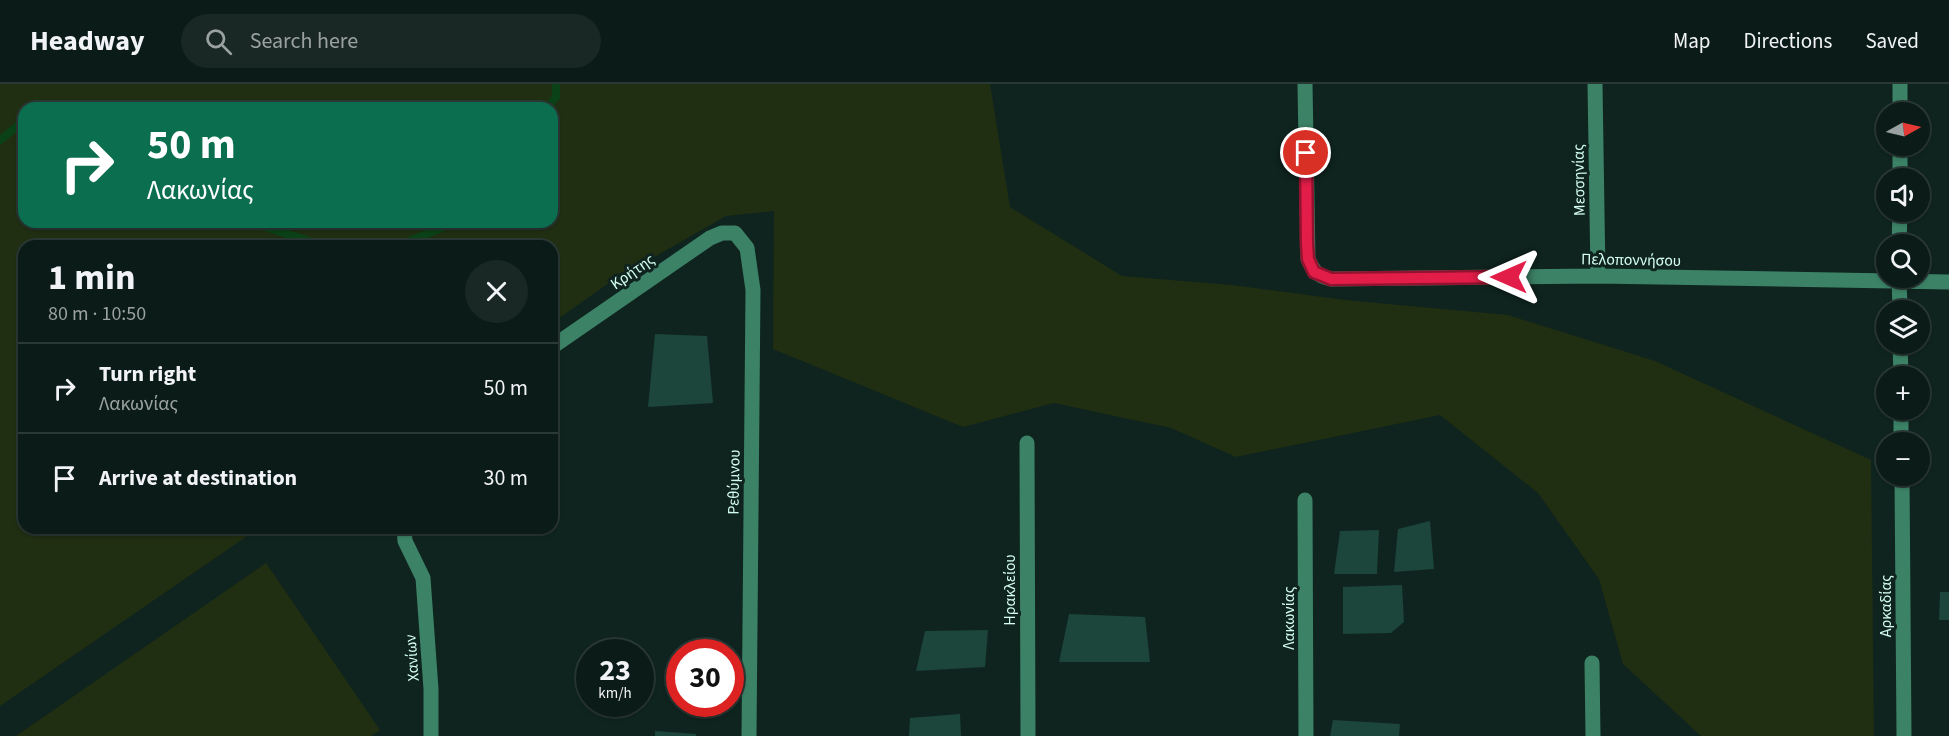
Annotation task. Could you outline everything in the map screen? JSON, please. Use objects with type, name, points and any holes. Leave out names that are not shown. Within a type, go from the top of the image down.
[{"type":"street","name":"Πελοποννήσου","points":[[1305,84],[1308,259],[1314,272],[1331,279],[1598,276],[1876,280]]},
{"type":"street","name":"Μεσσηνίας","points":[[1595,84],[1598,276]]},
{"type":"street","points":[[1900,84],[1900,102]]},
{"type":"street","name":"Κρήτης","points":[[558,343],[710,238],[722,233],[735,233]]},
{"type":"street","name":"Ρεθύμνου","points":[[735,233],[747,249],[753,290],[749,736]]},
{"type":"street","name":"Πελοποννήσου","points":[[1930,281],[1949,282]]},
{"type":"street","name":"Ηρακλείου","points":[[1027,443],[1028,736]]},
{"type":"street","name":"Αρκαδίας","points":[[1902,486],[1904,736]]},
{"type":"street","name":"Λακωνίας","points":[[1305,500],[1306,736]]},
{"type":"street","name":"Χανίων","points":[[404,534],[405,541],[423,578],[431,689],[431,736]]},
{"type":"street","points":[[1592,663],[1593,736]]},
{"type":"green space","points":[[0,84],[990,84],[1010,207],[1122,276],[1232,285],[1345,300],[1508,315],[1655,361],[1871,460],[1874,736],[1701,736],[1623,664],[1599,579],[1538,493],[1440,415],[1236,457],[1171,428],[1054,403],[963,427],[773,349],[774,211],[726,216],[609,283],[558,319],[558,240],[18,240],[18,534],[250,534],[0,706]]},
{"type":"green space","points":[[266,563],[380,730],[371,736],[16,736]]},
{"type":"building","points":[[655,334],[707,336],[713,403],[648,407]]},
{"type":"building","points":[[1430,521],[1434,569],[1394,572],[1398,529]]},
{"type":"building","points":[[1379,530],[1377,574],[1334,574],[1340,531]]},
{"type":"building","points":[[1402,585],[1404,622],[1391,633],[1343,634],[1343,587]]},
{"type":"building","points":[[1940,592],[1949,592],[1949,620],[1939,620]]},
{"type":"building","points":[[1069,614],[1145,617],[1150,662],[1059,662]]},
{"type":"building","points":[[988,630],[985,667],[916,671],[925,631]]},
{"type":"building","points":[[960,714],[961,736],[909,736],[910,718]]},
{"type":"building","points":[[1333,720],[1400,724],[1399,736],[1330,736]]},
{"type":"building","points":[[655,731],[696,734],[696,736],[655,736]]},
{"type":"waterway","points":[[552,102],[556,97],[556,84]]},
{"type":"waterway","points":[[0,140],[18,126]]},
{"type":"waterway","points":[[269,228],[306,240]]},
{"type":"waterway","points":[[412,240],[441,228]]},
{"type":"route","points":[[1306,153],[1308,259],[1314,272],[1322,277],[1331,279],[1509,277]]}]
